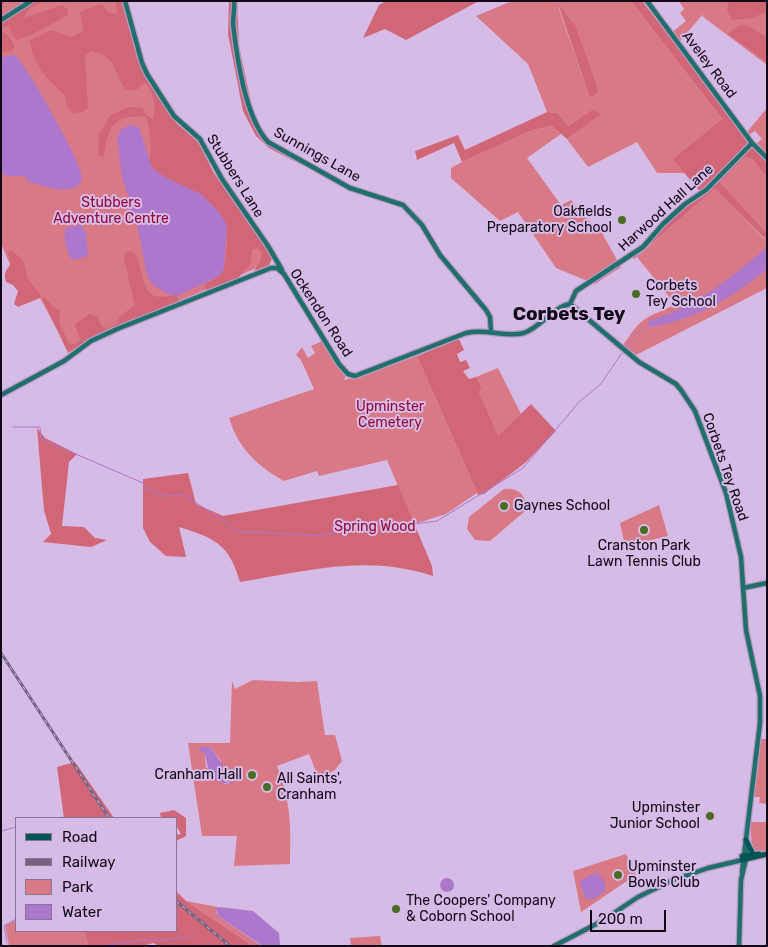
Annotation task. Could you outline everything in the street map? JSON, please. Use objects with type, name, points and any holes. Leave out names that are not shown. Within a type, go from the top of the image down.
[{"type":"main road","points":[[1,20],[31,1]]},
{"type":"main road","name":"Stubbers Lane","points":[[125,1],[142,63],[147,74],[174,116],[200,140],[222,179],[284,274]]},
{"type":"main road","name":"Sunnings Lane","points":[[234,1],[233,23],[241,71],[252,119],[261,134],[268,142],[350,188],[403,205],[422,225],[440,256],[486,310],[490,317],[491,331]]},
{"type":"main road","name":"Aveley Road","points":[[646,1],[752,143],[767,158]]},
{"type":"main road","name":"Harwood Hall Lane","points":[[570,304],[576,291],[638,251],[684,204],[706,190],[752,143]]},
{"type":"main road","points":[[270,268],[275,258]]},
{"type":"main road","name":"Ockendon Road","points":[[1,395],[64,361],[91,341],[270,268],[277,268],[284,274],[339,364],[351,375],[359,375],[388,362],[466,333],[479,330],[508,334],[526,332],[570,304]]},
{"type":"main road","name":"Corbets Tey Road","points":[[570,304],[639,362],[676,384],[694,411],[726,493],[738,542],[746,630],[758,675],[761,710],[742,873],[739,946]]},
{"type":"main road","points":[[743,588],[767,583]]},
{"type":"main road","points":[[746,841],[756,854]]},
{"type":"main road","points":[[554,946],[602,921],[638,898],[670,881],[744,857],[767,854]]},
{"type":"main road","points":[[731,861],[738,864],[742,873]]},
{"type":"green space","name":"Stubbers Adventure Centre","points":[[1,1],[123,1],[140,67],[176,123],[199,143],[213,172],[270,255],[264,265],[91,338],[69,352],[40,298],[10,265],[1,243]]},
{"type":"green space","points":[[24,1],[44,1],[29,9],[24,18],[62,5],[67,9],[68,15],[33,34],[17,40],[9,28],[10,26],[1,28],[1,16]]},
{"type":"green space","points":[[116,1],[123,1],[140,67],[176,123],[199,143],[213,172],[269,250],[273,257],[268,267],[254,271],[260,262],[262,253],[258,248],[252,250],[250,265],[237,279],[208,291],[204,287],[205,284],[217,276],[225,260],[227,229],[218,211],[211,204],[163,176],[149,162],[150,140],[146,117],[119,120],[110,130],[104,155],[102,157],[98,154],[99,134],[111,115],[128,107],[143,108],[144,113],[153,120],[154,100],[151,91],[145,83],[136,90],[125,89],[110,60],[99,53],[91,51],[85,56],[88,108],[83,112],[73,114],[68,108],[65,96],[46,77],[35,60],[29,41],[51,30],[72,37],[83,31],[80,12],[99,4],[103,5],[108,12],[117,14]]},
{"type":"green space","points":[[229,1],[237,1],[239,46],[255,121],[270,141],[310,163],[302,165],[269,148],[256,136],[243,111],[228,34]]},
{"type":"green space","points":[[386,1],[479,1],[406,40],[385,29],[363,38],[379,5]]},
{"type":"green space","points":[[512,1],[631,1],[722,119],[674,159],[685,173],[657,173],[637,142],[588,167],[567,139],[600,114],[591,111],[568,126],[558,113],[547,112],[528,64],[476,16]],"holes":[[[558,6],[572,21],[599,92],[590,98]]]},
{"type":"green space","points":[[631,1],[642,1],[767,162],[767,177],[752,159],[745,157],[720,182],[767,233],[765,239],[715,188],[634,259],[632,255],[663,224],[701,193],[673,159],[722,119]]},
{"type":"green space","points":[[679,1],[767,1],[767,65],[702,16],[705,12],[679,42],[671,33],[686,21],[680,13],[684,9]]},
{"type":"green space","points":[[731,1],[767,1],[767,12],[751,18],[732,20],[727,10],[728,3]]},
{"type":"green space","points":[[558,4],[575,25],[599,92],[590,98]]},
{"type":"green space","points":[[740,25],[748,26],[767,37],[767,62],[728,34]]},
{"type":"green space","points":[[1,31],[7,34],[15,46],[12,51],[1,52]]},
{"type":"green space","points":[[767,108],[767,158],[756,144],[762,139],[755,131],[749,135],[747,132]]},
{"type":"green space","points":[[592,110],[601,114],[567,139],[552,126],[533,130],[462,162],[454,143],[417,160],[415,151],[458,135],[465,150],[547,112],[558,113],[568,126]]},
{"type":"green space","points":[[552,126],[561,134],[527,158],[561,205],[571,200],[583,215],[602,233],[621,267],[595,284],[556,268],[518,212],[500,221],[451,178],[451,168],[462,162],[533,130]]},
{"type":"green space","points":[[745,157],[752,159],[767,177],[767,233],[720,182]]},
{"type":"green space","points":[[715,187],[764,239],[767,237],[767,288],[632,357],[621,348],[634,330],[645,319],[675,304],[637,257]]},
{"type":"green space","points":[[10,250],[21,258],[25,266],[27,278],[41,295],[40,298],[18,307],[14,304],[18,291],[13,285],[6,282],[5,279],[6,271],[11,263],[8,254]]},
{"type":"green space","points":[[131,251],[138,260],[144,284],[148,290],[153,295],[161,297],[177,295],[179,303],[91,338],[68,353],[42,298],[45,297],[53,307],[60,310],[59,323],[69,343],[74,345],[79,342],[80,338],[75,325],[89,314],[98,317],[101,325],[107,329],[118,323],[119,317],[135,305],[124,259],[125,253]]},
{"type":"green space","points":[[459,339],[464,350],[457,354],[460,362],[466,360],[470,368],[463,371],[469,379],[476,377],[482,387],[479,392],[498,436],[531,404],[556,431],[525,463],[484,494],[478,495],[417,356]]},
{"type":"green space","name":"Upminster Cemetery","points":[[322,341],[346,375],[344,380],[361,376],[417,356],[477,493],[446,514],[414,524],[387,460],[319,476],[317,471],[284,481],[257,462],[243,447],[229,418],[314,389],[301,360],[296,355],[302,347],[308,358],[315,353],[311,346]]},
{"type":"green space","points":[[498,368],[521,414],[498,437],[479,392],[482,387],[476,377]]},
{"type":"green space","points":[[37,428],[45,438],[77,454],[69,462],[62,526],[84,527],[95,538],[107,540],[91,547],[43,542],[51,534],[44,510]]},
{"type":"green space","name":"Spring Wood","points":[[188,473],[196,504],[223,516],[398,485],[432,566],[433,576],[408,569],[360,565],[313,569],[240,582],[231,559],[219,544],[202,535],[179,527],[186,557],[166,556],[150,542],[143,528],[143,479]]},
{"type":"green space","points":[[504,489],[518,491],[521,494],[525,502],[524,512],[490,541],[475,540],[467,529],[469,517]]},
{"type":"green space","name":"Cranston Park Lawn Tennis Club","points":[[659,505],[668,536],[625,546],[620,523]]},
{"type":"green space","points":[[253,680],[317,681],[325,735],[335,735],[342,761],[335,770],[319,779],[309,754],[277,766],[288,803],[290,864],[234,866],[237,836],[202,836],[188,743],[230,743],[232,681],[235,689]],"holes":[[[210,747],[221,761],[219,777],[232,784],[225,784],[206,767],[205,754],[202,751]]]},
{"type":"green space","points":[[761,739],[767,739],[767,804],[759,803],[760,797],[755,797],[753,792]]},
{"type":"green space","points":[[75,762],[113,817],[64,817],[57,767]]},
{"type":"green space","points":[[174,810],[186,818],[186,836],[178,840],[178,835],[181,834],[178,829],[178,817],[161,817],[160,813]]},
{"type":"green space","points":[[750,822],[767,822],[767,851],[754,851],[752,849]]},
{"type":"green space","points":[[626,854],[636,875],[581,912],[573,871]]},
{"type":"green space","points":[[178,893],[186,901],[253,946],[158,946],[154,943],[141,946],[88,946],[86,932],[178,932]]},
{"type":"green space","points":[[186,901],[218,907],[216,912],[218,916],[260,945],[272,946],[253,946]]},
{"type":"green space","points":[[15,920],[15,932],[87,932],[88,946],[9,946],[5,925]]},
{"type":"green space","points":[[380,936],[382,946],[351,946],[350,938]]},
{"type":"water","points":[[15,55],[41,94],[73,153],[82,177],[80,183],[75,187],[62,190],[54,189],[28,182],[25,176],[8,176],[1,173],[1,57]]},
{"type":"water","points":[[129,125],[139,127],[152,168],[168,179],[201,194],[218,211],[227,225],[224,269],[219,276],[179,295],[170,295],[153,285],[147,276],[136,218],[129,210],[130,201],[122,177],[117,137],[122,129]]},
{"type":"water","points":[[81,225],[86,232],[88,254],[74,260],[71,259],[67,248],[65,232],[66,228]]},
{"type":"water","points":[[767,247],[767,269],[754,280],[698,313],[667,324],[650,327],[648,325],[649,321],[697,300]]},
{"type":"water","points":[[210,747],[223,765],[220,777],[228,783],[232,782],[232,784],[219,782],[211,776],[205,754],[198,749]]},
{"type":"water","points":[[597,872],[604,881],[606,890],[594,899],[586,899],[580,884],[581,880]]},
{"type":"water","points":[[444,878],[450,878],[454,885],[450,892],[444,892],[440,888],[440,882]]},
{"type":"water","points":[[219,907],[253,911],[279,933],[280,945],[261,945],[218,916],[216,909]]},
{"type":"waterway","points":[[626,348],[635,335],[649,324]]},
{"type":"waterway","points":[[13,427],[40,427],[41,439],[143,483],[145,488],[164,496],[184,495],[230,525],[234,531],[322,536],[368,523],[414,524],[437,521],[523,468],[580,401],[600,385],[622,353]]},
{"type":"waterway","points":[[1,831],[15,827]]},
{"type":"waterway","points":[[7,943],[4,926],[15,920]]},
{"type":"waterway","points":[[100,946],[144,940],[166,940],[195,935]]},
{"type":"waterway","points":[[81,946],[87,946]]},
{"type":"railway","points":[[1,653],[108,817]]},
{"type":"railway","points":[[178,903],[230,946]]},
{"type":"place","name":"Oakfields Preparatory School","points":[[622,220]]},
{"type":"place","name":"Corbets Tey School","points":[[636,294]]},
{"type":"place","name":"Gaynes School","points":[[504,506]]},
{"type":"place","name":"Cranston Park Lawn Tennis Club","points":[[644,530]]},
{"type":"place","name":"Cranham Hall","points":[[252,775]]},
{"type":"place","name":"All Saints', Cranham","points":[[267,787]]},
{"type":"place","name":"Upminster Junior School","points":[[710,816]]},
{"type":"place","name":"Upminster Bowls Club","points":[[618,875]]},
{"type":"place","name":"The Coopers' Company & Coborn School","points":[[396,909]]},
{"type":"district","name":"Corbets Tey","points":[[569,315]]}]
